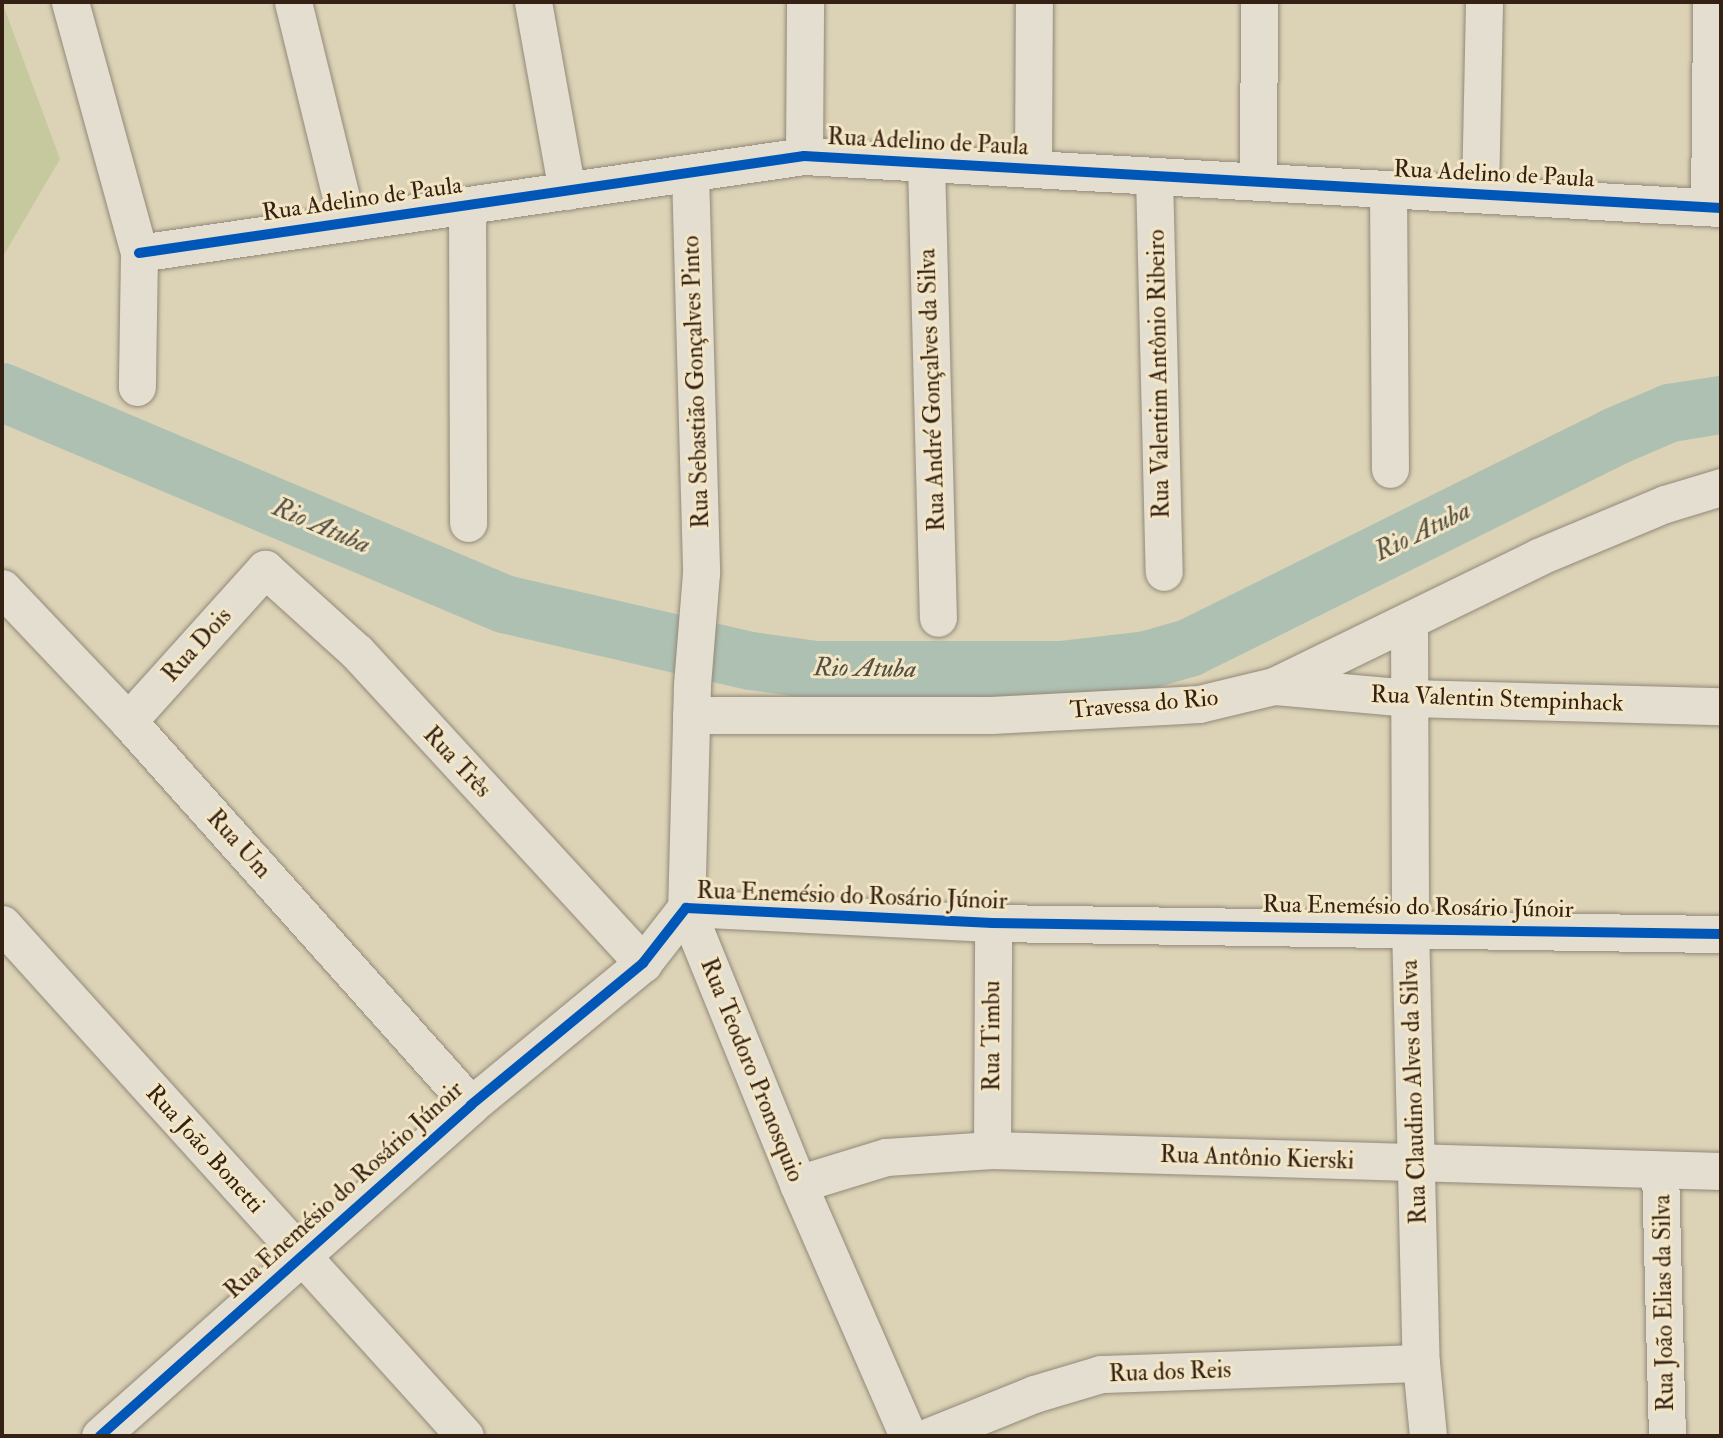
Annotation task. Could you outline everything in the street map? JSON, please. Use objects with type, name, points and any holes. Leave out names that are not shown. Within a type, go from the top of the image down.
[{"type":"street","points":[[70,2],[139,253],[137,387]]},
{"type":"street","points":[[293,2],[347,222]]},
{"type":"street","points":[[533,2],[567,191]]},
{"type":"street","points":[[804,156],[805,2]]},
{"type":"street","points":[[1033,169],[1034,2]]},
{"type":"street","points":[[1258,181],[1259,2]]},
{"type":"street","points":[[1480,194],[1484,2]]},
{"type":"street","points":[[1711,2],[1715,207]]},
{"type":"street","name":"Rua Adelino de Paula","points":[[139,253],[804,156],[1715,207]]},
{"type":"street","name":"Rua André Gonçalves da Silva","points":[[926,163],[938,618]]},
{"type":"street","name":"Rua Sebastião Gonçalves Pinto","points":[[690,173],[701,592],[691,700]]},
{"type":"street","name":"Rua Valentim Antônio Ribeiro","points":[[1154,176],[1164,572]]},
{"type":"street","points":[[1388,189],[1390,469]]},
{"type":"street","points":[[467,205],[468,523]]},
{"type":"street","name":"Travessa do Rio","points":[[691,700],[991,715],[1199,704],[1274,686],[1538,558],[1665,504],[1721,487]]},
{"type":"street","name":"Rua Dois","points":[[128,721],[265,569]]},
{"type":"street","name":"Rua Três","points":[[265,569],[357,652],[643,963]]},
{"type":"street","name":"Rua Um","points":[[2,587],[128,721],[471,1105]]},
{"type":"street","name":"Rua Claudino Alves da Silva","points":[[1409,621],[1410,926],[1421,1363],[1428,1436]]},
{"type":"street","name":"Rua Valentin Stempinhack","points":[[1274,686],[1409,698],[1721,706]]},
{"type":"street","name":"Rua Teodoro Pronosquio","points":[[691,700],[686,908],[798,1184],[908,1436]]},
{"type":"street","name":"Rua Enemésio do Rosário Júnoir","points":[[100,1436],[471,1105],[643,963],[686,908],[993,923],[1410,926],[1721,933]]},
{"type":"street","name":"Rua Timbu","points":[[992,1150],[993,923]]},
{"type":"street","name":"Rua João Bonetti","points":[[2,924],[465,1436]]},
{"type":"street","name":"Rua Antônio Kierski","points":[[798,1184],[886,1157],[992,1150],[1721,1171]]},
{"type":"street","name":"Rua João Elias da Silva","points":[[1661,1170],[1667,1436]]},
{"type":"street","name":"Rua dos Reis","points":[[930,1436],[1034,1394],[1101,1374],[1421,1363]]},
{"type":"green space","points":[[2,2],[60,159],[2,258]]},
{"type":"waterway","name":"Rio Atuba","points":[[2,392],[504,604],[751,661],[815,670],[1061,670],[1147,660],[1189,648],[1616,436],[1670,413],[1721,405]]},
{"type":"cycle path","points":[[139,253],[804,156],[1721,208]]},
{"type":"cycle path","points":[[100,1436],[471,1105],[643,963],[686,908],[993,923],[1721,934]]}]
